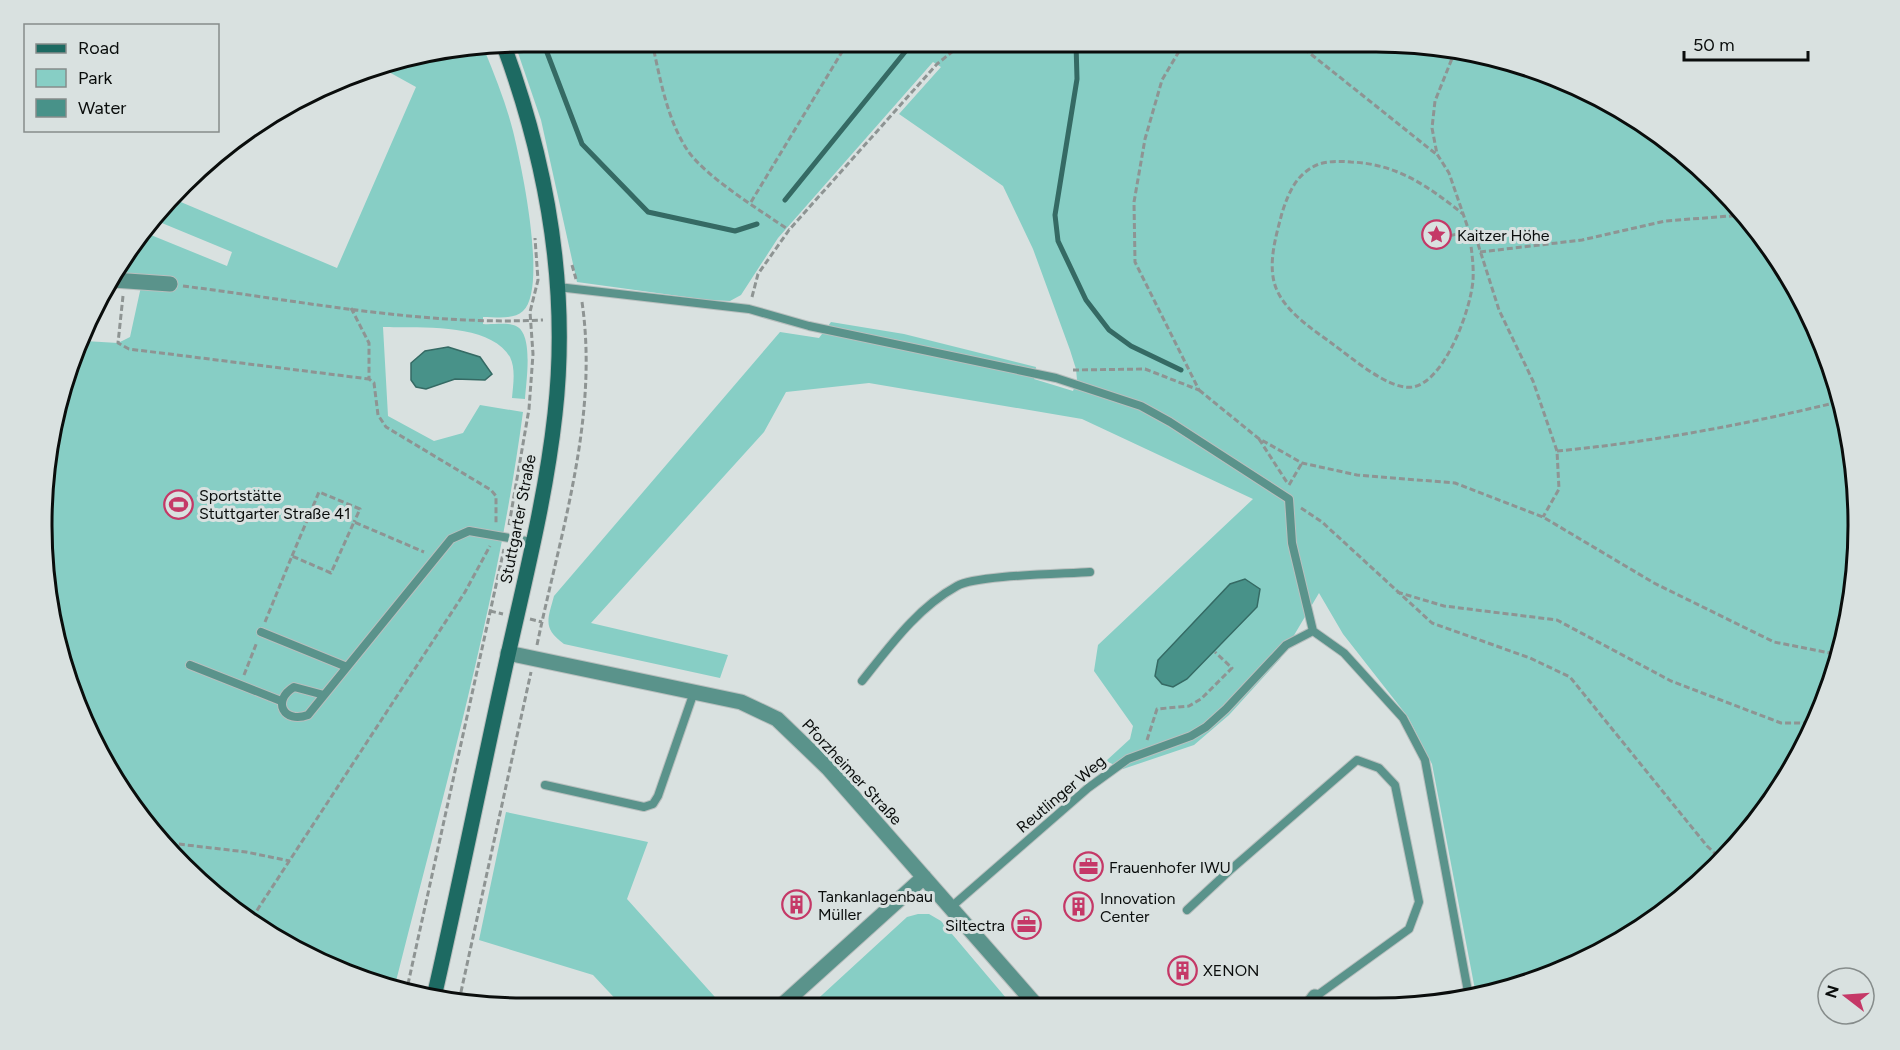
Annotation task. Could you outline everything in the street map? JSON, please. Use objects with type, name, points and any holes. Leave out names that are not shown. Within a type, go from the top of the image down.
[{"type":"main road","name":"Stuttgarter Straße","points":[[436,988],[532,542],[555,414],[558,287],[548,204],[520,90],[507,53]]},
{"type":"street","points":[[121,280],[170,284]]},
{"type":"street","name":"Pforzheimer Straße","points":[[508,653],[741,702],[777,719],[828,768],[1030,998]]},
{"type":"street","points":[[790,998],[924,877]]},
{"type":"lane","points":[[558,287],[749,309],[809,326],[1056,378],[1141,406],[1170,422],[1289,499],[1292,543],[1313,631],[1344,653],[1403,718],[1425,760],[1467,988]]},
{"type":"lane","points":[[324,695],[294,687],[285,692],[281,701],[283,710],[298,719],[308,715],[451,539],[468,531],[532,542]]},
{"type":"lane","points":[[862,681],[924,609],[958,585],[980,580],[1090,572]]},
{"type":"lane","name":"Reutlinger Weg","points":[[950,908],[1088,788],[1128,759],[1191,736],[1206,727],[1286,645],[1313,631]]},
{"type":"lane","points":[[261,632],[347,668]]},
{"type":"lane","points":[[190,665],[281,701]]},
{"type":"lane","points":[[545,785],[644,807],[653,804],[658,796],[694,692]]},
{"type":"lane","points":[[1187,910],[1229,870],[1357,759],[1379,768],[1395,785],[1419,902],[1410,929],[1317,998]]},
{"type":"path","points":[[655,52],[674,122],[688,151],[706,169],[789,230]]},
{"type":"path","points":[[751,202],[842,52]]},
{"type":"path","points":[[749,309],[758,274],[789,230],[937,64],[951,52]]},
{"type":"path","points":[[1179,52],[1162,80],[1145,139],[1134,202],[1135,262],[1199,390]]},
{"type":"path","points":[[1308,52],[1437,154],[1449,173],[1469,231],[1480,252],[1499,310],[1533,381],[1557,451],[1559,489],[1543,517]]},
{"type":"path","points":[[1437,154],[1432,128],[1435,100],[1452,59]]},
{"type":"path","points":[[1463,214],[1429,187],[1391,168],[1369,163],[1320,164],[1299,177],[1288,196],[1275,245],[1273,263],[1275,287],[1281,298],[1307,325],[1344,353],[1383,378],[1412,387],[1425,382],[1446,356],[1466,316],[1473,279],[1469,231]]},
{"type":"path","points":[[1480,252],[1582,240],[1665,221],[1732,216]]},
{"type":"path","points":[[1441,237],[1469,231]]},
{"type":"path","points":[[408,982],[520,474],[529,409],[533,354],[530,312],[538,280],[534,234]]},
{"type":"path","points":[[119,284],[118,343],[129,349],[369,379],[374,383],[378,415],[386,427],[491,490],[496,496],[496,535],[465,592],[255,913]]},
{"type":"path","points":[[170,284],[431,319],[485,322],[584,318]]},
{"type":"path","points":[[351,308],[369,343],[369,379]]},
{"type":"path","points":[[1056,378],[1076,369],[1145,369],[1199,390],[1258,438],[1302,463],[1357,475],[1455,483],[1543,517],[1654,583],[1774,642],[1829,653]]},
{"type":"path","points":[[1557,451],[1611,446],[1786,415],[1831,404]]},
{"type":"path","points":[[1258,438],[1289,485]]},
{"type":"path","points":[[1302,463],[1289,485],[1289,499],[1322,522],[1432,623],[1530,658],[1570,677],[1715,853]]},
{"type":"path","points":[[239,685],[292,556],[319,492],[360,509],[331,573],[292,556]]},
{"type":"path","points":[[354,522],[436,558]]},
{"type":"path","points":[[1396,591],[1444,606],[1557,620],[1671,681],[1781,723],[1804,723]]},
{"type":"path","points":[[1144,752],[1157,710],[1189,706],[1201,699],[1232,668],[1215,652]]},
{"type":"path","points":[[177,844],[246,852],[290,861]]},
{"type":"green space","points":[[518,52],[1375,52],[1437,57],[1497,69],[1556,88],[1584,101],[1638,132],[1663,150],[1687,170],[1730,213],[1768,262],[1784,289],[1812,344],[1822,373],[1838,433],[1848,525],[1843,587],[1831,647],[1812,706],[1799,734],[1768,788],[1750,813],[1709,859],[1663,900],[1611,934],[1556,962],[1474,986],[1432,764],[1408,717],[1343,634],[1319,593],[1280,659],[1229,715],[1194,745],[1123,769],[1106,761],[1130,739],[1133,726],[1094,671],[1098,645],[1253,499],[1082,419],[869,383],[786,392],[764,432],[591,623],[728,655],[720,678],[564,644],[552,633],[548,623],[554,596],[780,332],[819,338],[831,322],[904,334],[1036,367],[1034,379],[1073,391],[1077,380],[1070,350],[1033,249],[1003,186],[899,114],[941,67],[933,62],[778,238],[741,295],[730,301],[577,282],[541,120]]},
{"type":"green space","points":[[486,55],[504,100],[517,147],[530,224],[533,278],[530,298],[523,311],[509,317],[483,317],[483,324],[512,325],[522,331],[528,359],[525,399],[512,398],[514,372],[510,357],[500,346],[486,338],[452,329],[383,327],[388,416],[434,441],[463,433],[480,405],[523,412],[499,558],[467,702],[397,979],[344,962],[262,918],[213,880],[170,837],[150,813],[132,788],[101,734],[78,677],[62,617],[52,525],[62,433],[78,373],[89,341],[118,343],[130,337],[142,282],[122,279],[150,237],[151,235],[227,266],[232,252],[162,223],[181,202],[337,268],[416,87],[390,73],[433,62]]},
{"type":"green space","points":[[506,812],[648,842],[627,899],[716,998],[615,998],[593,975],[479,940]]},
{"type":"green space","points":[[929,914],[941,921],[1006,998],[819,998],[907,917]]},
{"type":"water","points":[[448,347],[480,357],[492,374],[485,380],[455,379],[426,389],[416,387],[411,380],[411,363],[425,351]]},
{"type":"water","points":[[1245,579],[1260,589],[1257,607],[1187,679],[1173,687],[1162,684],[1155,676],[1158,660],[1230,584]]},
{"type":"waterway","points":[[547,52],[582,144],[648,212],[735,231],[757,224]]},
{"type":"waterway","points":[[785,200],[905,52]]},
{"type":"waterway","points":[[1076,52],[1077,79],[1055,215],[1058,241],[1086,300],[1109,330],[1131,346],[1181,370]]},
{"type":"place","name":"Kaitzer Höhe","points":[[1436,235]]},
{"type":"place","name":"Sportstätte Stuttgarter Straße 41","points":[[178,504]]},
{"type":"place","name":"Frauenhofer IWU","points":[[1088,867]]},
{"type":"place","name":"Tankanlagenbau Müller","points":[[797,905]]},
{"type":"place","name":"Innovation Center","points":[[1079,907]]},
{"type":"place","name":"Siltectra","points":[[1026,925]]},
{"type":"place","name":"XENON","points":[[1182,970]]}]
